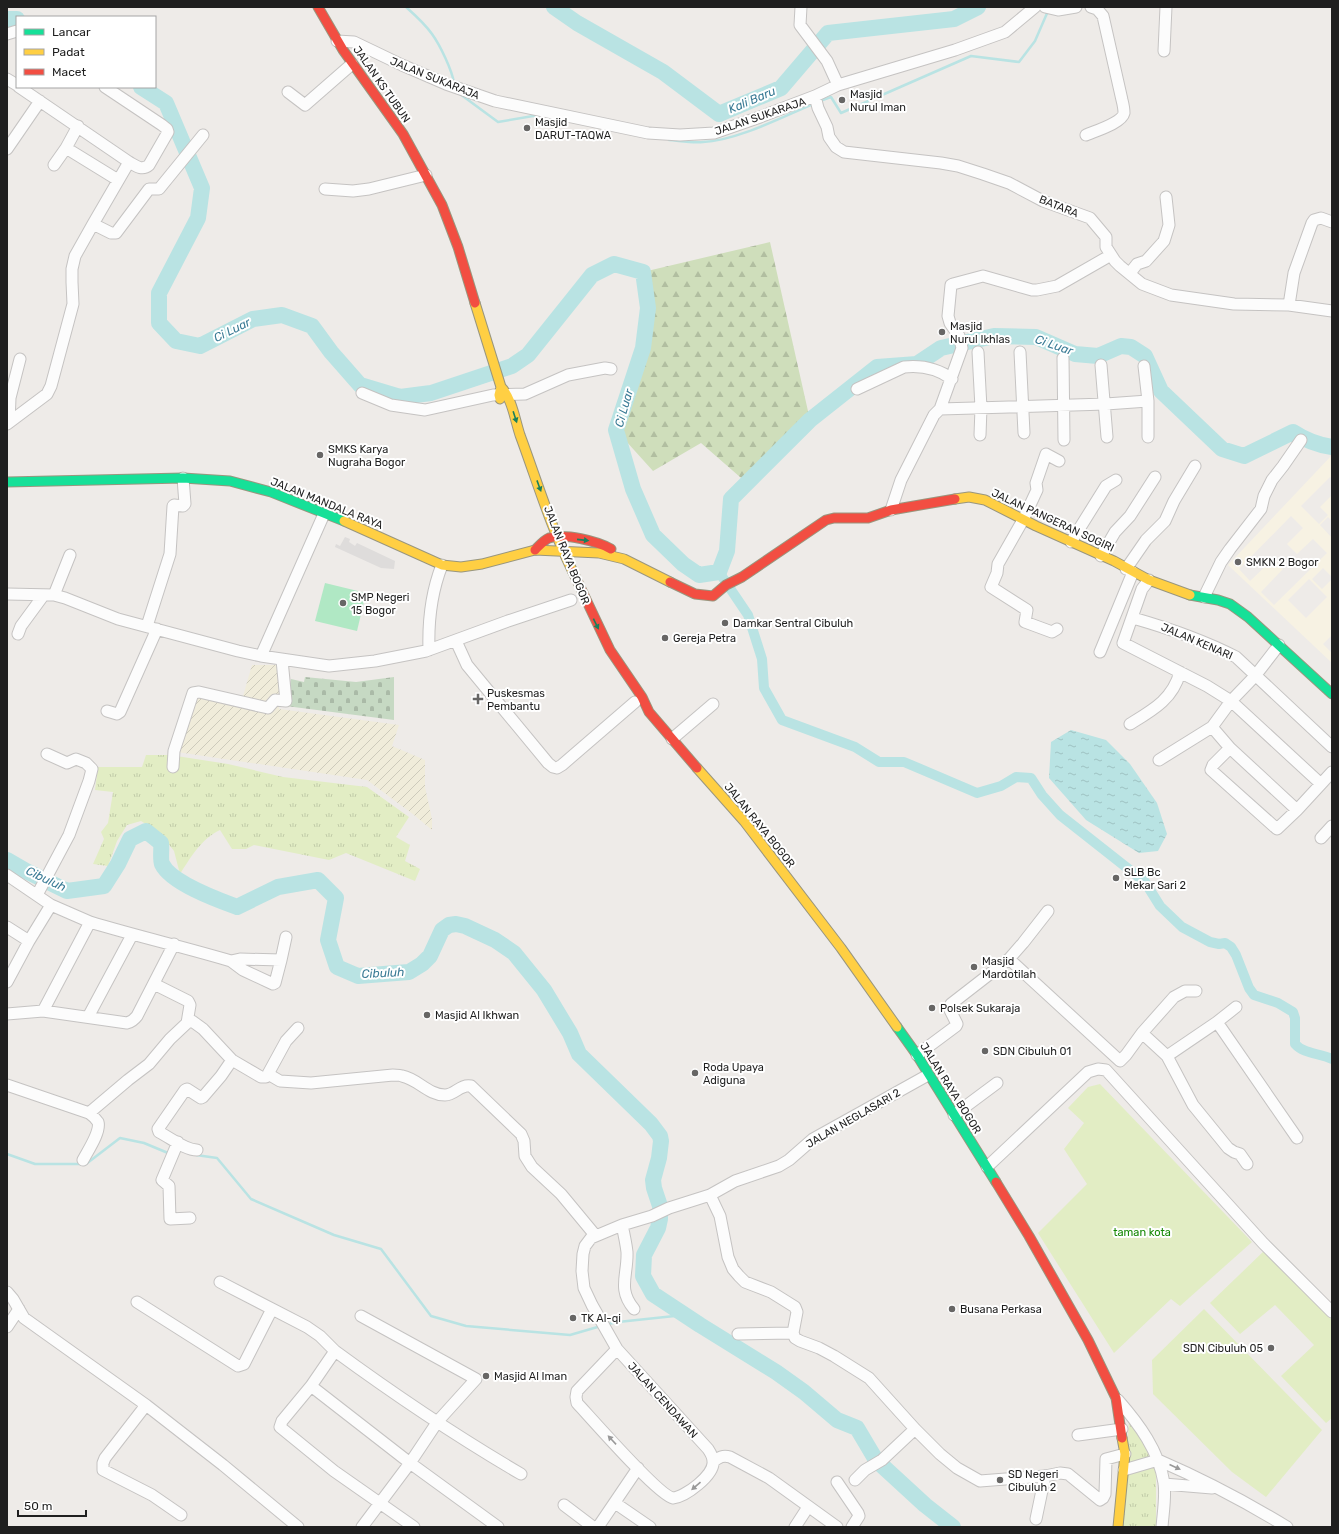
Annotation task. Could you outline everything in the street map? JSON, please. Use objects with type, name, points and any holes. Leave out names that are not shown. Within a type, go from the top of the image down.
[{"type":"main road","name":"JALAN KS TUBUN","points":[[318,7],[352,64],[403,134],[442,205],[458,247],[502,391]]},
{"type":"main road","points":[[502,391],[502,409]]},
{"type":"main road","name":"JALAN RAYA BOGOR","points":[[502,391],[518,428],[556,553],[610,650],[642,697],[649,712]]},
{"type":"main road","name":"JALAN MANDALA RAYA","points":[[7,482],[183,478],[230,481],[271,492],[442,565],[461,567],[475,565],[535,550]]},
{"type":"main road","name":"JALAN PANGERAN SOGIRI","points":[[622,557],[695,594],[713,596],[826,520],[834,518],[868,518],[891,510],[968,497],[985,500],[1023,520],[1149,580],[1196,596],[1230,604],[1248,617],[1332,694]]},
{"type":"main road","name":"JALAN RAYA BOGOR","points":[[542,524],[552,538]]},
{"type":"main road","points":[[535,550],[552,538],[591,541],[608,547],[622,557]]},
{"type":"main road","points":[[535,550],[556,553],[599,553],[622,557]]},
{"type":"main road","name":"JALAN RAYA BOGOR","points":[[622,685],[635,702],[649,712],[744,821],[809,904],[917,1055],[1028,1236],[1088,1340],[1116,1398],[1125,1454],[1118,1527]]},
{"type":"street","points":[[801,7],[800,24],[827,61],[838,85]]},
{"type":"street","name":"JALAN SUKARAJA","points":[[337,41],[354,42],[446,84],[495,101],[648,133],[680,135],[714,133],[760,117],[816,101],[838,85],[947,52],[1005,32],[1035,7]]},
{"type":"street","points":[[1046,7],[1058,10],[1076,7]]},
{"type":"street","points":[[1086,135],[1113,124],[1121,119],[1124,114],[1103,16],[1098,9],[1091,7]]},
{"type":"street","points":[[1164,51],[1166,7]]},
{"type":"street","points":[[288,92],[305,105],[352,64]]},
{"type":"street","points":[[7,79],[16,85]]},
{"type":"street","points":[[21,88],[129,162],[139,168],[146,167],[149,165],[168,132],[167,129],[106,88]]},
{"type":"street","points":[[7,149],[40,101]]},
{"type":"street","name":"BATARA","points":[[816,101],[827,127],[829,137],[836,147],[844,152],[949,164],[968,169],[1009,183],[1043,201],[1090,218],[1106,237],[1106,247],[1115,261],[1142,284],[1171,295],[1234,304],[1289,305],[1332,311]]},
{"type":"street","points":[[54,166],[78,126]]},
{"type":"street","points":[[93,224],[111,233],[116,233],[149,189],[159,189],[203,136]]},
{"type":"street","points":[[66,148],[118,180]]},
{"type":"street","points":[[8,423],[47,394],[52,386],[73,304],[72,269],[75,256],[129,162]]},
{"type":"street","points":[[325,189],[352,191],[364,190],[426,174]]},
{"type":"street","points":[[1130,273],[1137,264],[1146,261],[1164,241],[1169,225],[1166,198]]},
{"type":"street","points":[[1289,305],[1294,273],[1312,223],[1314,220],[1321,218],[1332,222]]},
{"type":"street","points":[[891,510],[901,480],[934,415],[940,409],[962,348],[959,336],[950,323],[948,316],[950,288],[953,284],[983,276],[1032,290],[1037,290],[1057,286],[1111,255]]},
{"type":"street","points":[[978,352],[981,408],[980,435]]},
{"type":"street","points":[[1020,352],[1024,433]]},
{"type":"street","points":[[1063,358],[1064,440]]},
{"type":"street","points":[[8,423],[10,398],[20,359]]},
{"type":"street","points":[[1101,365],[1106,404],[1107,437]]},
{"type":"street","points":[[857,389],[904,367],[910,366],[934,369],[943,372],[952,379]]},
{"type":"street","points":[[1144,366],[1148,400],[1148,437]]},
{"type":"street","points":[[362,393],[391,405],[425,410],[502,391],[525,394],[568,375],[605,368],[611,369]]},
{"type":"street","points":[[940,409],[1023,408],[1106,404],[1148,400]]},
{"type":"street","points":[[1204,597],[1221,562],[1261,509],[1264,496],[1272,480],[1301,440]]},
{"type":"street","points":[[1057,629],[1052,632],[1025,622],[1027,610],[991,587],[997,573],[998,564],[1023,520],[1037,490],[1036,483],[1046,454],[1059,461]]},
{"type":"street","points":[[1100,652],[1130,571],[1146,540],[1165,521],[1174,501],[1195,466]]},
{"type":"street","points":[[1101,556],[1116,532],[1130,516],[1156,477]]},
{"type":"street","points":[[107,711],[117,714],[120,712],[152,627],[170,554],[173,506],[183,506],[185,504],[183,478]]},
{"type":"street","points":[[1071,542],[1106,486],[1116,480]]},
{"type":"street","points":[[261,656],[324,514]]},
{"type":"street","points":[[18,634],[21,626],[48,595],[70,555]]},
{"type":"street","points":[[429,650],[430,610],[435,584],[442,565]]},
{"type":"street","points":[[1149,580],[1142,589],[1123,643],[1180,672],[1231,701],[1321,784]]},
{"type":"street","points":[[7,594],[48,595],[83,604],[118,618],[261,656],[329,666],[354,664],[411,655],[456,641],[508,621],[571,600]]},
{"type":"street","name":"JALAN KENARI","points":[[1133,618],[1167,628],[1220,648],[1236,657],[1332,747]]},
{"type":"street","points":[[456,641],[467,665],[548,763],[553,767],[557,768],[562,765],[635,702]]},
{"type":"street","points":[[1159,760],[1212,727],[1231,701],[1255,676],[1279,645]]},
{"type":"street","points":[[173,767],[174,751],[192,694],[199,692],[268,708],[275,700],[286,701],[282,660]]},
{"type":"street","points":[[1130,724],[1150,712],[1171,693],[1178,681],[1180,672]]},
{"type":"street","points":[[672,739],[713,704]]},
{"type":"street","points":[[1212,727],[1230,748],[1297,810]]},
{"type":"street","points":[[1230,748],[1211,767],[1212,772],[1277,829],[1332,772]]},
{"type":"street","points":[[40,890],[69,835],[92,769],[86,763],[76,759],[67,764],[47,754]]},
{"type":"street","points":[[1321,838],[1332,826]]},
{"type":"street","points":[[7,875],[40,890],[51,905],[90,922],[132,935],[174,944],[231,961],[243,970],[273,984],[276,980],[286,937]]},
{"type":"street","points":[[7,982],[29,941],[51,905]]},
{"type":"street","points":[[917,1055],[956,1026],[957,1024],[950,1010],[951,1004],[1009,959],[1024,943],[1048,912]]},
{"type":"street","points":[[43,1011],[90,922]]},
{"type":"street","points":[[7,927],[29,941]]},
{"type":"street","points":[[88,1017],[132,935]]},
{"type":"street","points":[[7,1014],[43,1011],[127,1023],[132,1021],[137,1016],[174,944]]},
{"type":"street","points":[[231,961],[240,959],[281,960]]},
{"type":"street","points":[[1009,959],[1120,1060],[1123,1059],[1142,1033],[1174,997],[1185,992],[1196,991]]},
{"type":"street","points":[[154,984],[188,1001],[190,1005],[187,1023]]},
{"type":"street","points":[[1167,1056],[1217,1022],[1236,1007]]},
{"type":"street","points":[[89,1113],[149,1064],[170,1039],[187,1023],[192,1021],[195,1022],[232,1060],[257,1076],[266,1077],[286,1041],[298,1028]]},
{"type":"street","points":[[1217,1022],[1297,1138]]},
{"type":"street","points":[[1142,1033],[1167,1056],[1193,1105],[1228,1148],[1240,1154],[1247,1164]]},
{"type":"street","points":[[197,1150],[192,1150],[160,1132],[158,1129],[185,1090],[187,1089],[201,1098],[203,1097],[221,1076],[232,1060]]},
{"type":"street","points":[[987,1167],[1088,1072],[1098,1069],[1106,1070],[1263,1243],[1332,1312]]},
{"type":"street","points":[[268,1074],[280,1081],[311,1083],[393,1075],[403,1076],[413,1080],[425,1088],[445,1095],[451,1094],[463,1086],[471,1086],[521,1134],[524,1141],[525,1156],[532,1167],[561,1194],[595,1235],[622,1225],[627,1251],[627,1263],[623,1285],[629,1303],[634,1309]]},
{"type":"street","name":"JALAN NEGLASARI 2","points":[[622,1225],[652,1216],[669,1208],[710,1194],[735,1182],[779,1166],[789,1160],[813,1139],[928,1075]]},
{"type":"street","points":[[954,1115],[997,1083]]},
{"type":"street","points":[[7,1086],[89,1113],[98,1122],[98,1128],[83,1160]]},
{"type":"street","points":[[178,1142],[162,1180],[169,1186],[170,1219],[190,1218]]},
{"type":"street","points":[[710,1194],[719,1212],[727,1252],[733,1269],[745,1282],[772,1292],[795,1307],[797,1312],[793,1333],[795,1338],[834,1356],[868,1378],[915,1429],[940,1454],[957,1468],[980,1481],[1045,1476],[1060,1473],[1068,1474],[1100,1500],[1105,1494],[1106,1459],[1125,1454]]},
{"type":"street","name":"JALAN CENDAWAN","points":[[595,1235],[585,1246],[582,1271],[584,1288],[592,1305],[617,1349],[708,1449],[713,1462]]},
{"type":"street","points":[[220,1282],[307,1327],[320,1336],[335,1351],[381,1384],[470,1444],[520,1474]]},
{"type":"street","points":[[7,1292],[24,1318],[146,1405],[223,1465],[298,1527]]},
{"type":"street","points":[[137,1302],[238,1366],[244,1364],[272,1309]]},
{"type":"street","points":[[7,1327],[18,1309]]},
{"type":"street","points":[[361,1316],[476,1378],[438,1421],[410,1463],[362,1527]]},
{"type":"street","points":[[738,1334],[793,1333]]},
{"type":"street","points":[[617,1349],[577,1391],[577,1403],[638,1468],[670,1498],[684,1495],[701,1481],[710,1470],[713,1462],[718,1458],[725,1456],[730,1457],[769,1478],[836,1527]]},
{"type":"street","points":[[335,1351],[312,1386],[282,1422],[280,1427],[334,1471],[414,1527]]},
{"type":"street","points":[[312,1386],[410,1463],[498,1527]]},
{"type":"street","points":[[1116,1398],[1143,1429],[1158,1460],[1164,1484],[1162,1527]]},
{"type":"street","points":[[146,1405],[105,1458],[103,1470],[152,1495],[181,1515]]},
{"type":"street","points":[[855,1480],[915,1429]]},
{"type":"street","points":[[1078,1435],[1122,1429]]},
{"type":"street","points":[[1124,1470],[1158,1460],[1183,1471],[1260,1511],[1287,1527]]},
{"type":"street","points":[[598,1527],[638,1468]]},
{"type":"street","points":[[1036,1519],[1045,1476]]},
{"type":"street","points":[[837,1482],[859,1516],[852,1527]]},
{"type":"street","points":[[1164,1484],[1215,1488]]},
{"type":"street","points":[[615,1503],[650,1527]]},
{"type":"street","points":[[564,1505],[593,1527]]},
{"type":"street","points":[[795,1527],[808,1507]]},
{"type":"shaded area","name":"SMKN 2 Bogor","points":[[1332,455],[1332,478],[1330,477],[1301,506],[1319,524],[1328,515],[1320,507],[1332,495],[1332,521],[1328,517],[1320,525],[1332,538],[1332,577],[1323,568],[1312,579],[1322,589],[1332,579],[1332,635],[1323,644],[1332,653],[1332,663],[1228,565]],"holes":[[[1291,516],[1303,528],[1287,544],[1297,554],[1313,539],[1327,553],[1274,605],[1261,592],[1283,569],[1273,559],[1250,581],[1239,569]],[[1309,579],[1327,597],[1306,618],[1288,600]]]},
{"type":"shaded area","points":[[345,537],[350,539],[349,542],[355,546],[357,543],[395,561],[394,569],[381,568],[335,547],[336,544],[340,546]]},
{"type":"shaded area","points":[[252,665],[281,665],[279,709],[399,725],[392,746],[425,760],[425,787],[432,819],[432,830],[367,780],[177,752],[196,696],[241,703]]},
{"type":"green space","points":[[770,242],[810,420],[748,484],[701,443],[653,471],[616,430],[637,369],[643,272]]},
{"type":"green space","points":[[325,583],[366,593],[357,631],[315,621]]},
{"type":"green space","points":[[305,677],[356,682],[394,677],[394,720],[286,706],[291,679],[304,682]]},
{"type":"green space","points":[[146,755],[170,755],[228,764],[283,777],[367,787],[409,817],[396,837],[410,845],[405,861],[420,869],[415,881],[346,853],[329,860],[254,845],[246,849],[232,849],[220,830],[202,843],[192,855],[180,874],[174,851],[160,833],[141,821],[127,825],[117,841],[108,866],[93,864],[104,839],[101,832],[108,823],[113,792],[95,790],[98,767],[142,767]]},
{"type":"green space","name":"taman kota","points":[[1100,1084],[1252,1242],[1180,1306],[1171,1299],[1114,1353],[1038,1233],[1087,1184],[1064,1149],[1084,1123],[1068,1108],[1088,1087]]},
{"type":"green space","points":[[1265,1250],[1332,1320],[1332,1418],[1326,1423],[1281,1376],[1314,1345],[1275,1305],[1240,1334],[1210,1303]]},
{"type":"green space","points":[[1204,1309],[1322,1430],[1266,1497],[1232,1472],[1153,1394],[1152,1360]]},
{"type":"green space","points":[[1129,1418],[1156,1464],[1156,1527],[1123,1527]]},
{"type":"water","points":[[1071,730],[1106,740],[1130,764],[1157,803],[1167,834],[1158,851],[1139,853],[1086,820],[1049,778],[1051,742]]},
{"type":"waterway","points":[[406,7],[423,23],[435,39],[442,51],[454,83]]},
{"type":"waterway","name":"Kali Baru","points":[[554,7],[577,23],[663,72],[719,114],[781,88],[828,33],[954,19],[978,7]]},
{"type":"waterway","points":[[820,101],[831,97],[841,113],[971,56],[1019,62],[1035,41],[1048,11]]},
{"type":"waterway","name":"Ci Luar","points":[[7,19],[16,19]]},
{"type":"waterway","name":"Ci Luar","points":[[143,88],[166,103],[202,188],[198,218],[159,293],[159,323],[176,341],[200,346],[253,319],[282,315],[312,326],[331,352],[360,385],[400,397],[431,393],[512,366],[528,355],[592,275],[614,264],[643,272],[648,308],[643,348],[616,430],[633,489],[653,535],[683,564],[699,575],[719,572],[727,551],[731,499],[810,420],[877,367],[917,364],[941,348],[994,336],[1036,337],[1075,354],[1098,356],[1121,346],[1131,347],[1145,356],[1161,391],[1222,449],[1244,456],[1293,432],[1312,442],[1332,447]]},
{"type":"waterway","points":[[460,94],[498,122],[539,115]]},
{"type":"waterway","points":[[669,140],[691,142],[716,141],[759,128],[813,104]]},
{"type":"waterway","points":[[719,572],[748,615],[762,659],[764,688],[782,720],[855,747],[879,762],[904,762],[977,793],[1001,786],[1016,777],[1031,778],[1042,795],[1060,815],[1145,882],[1160,906],[1182,927],[1210,942],[1219,944],[1225,943],[1231,947],[1236,955],[1249,988],[1254,995],[1278,1003],[1293,1012],[1295,1018],[1295,1044],[1307,1052],[1332,1059]]},
{"type":"waterway","name":"Cibuluh","points":[[7,860],[67,891],[104,886],[118,864],[130,839],[146,831],[161,843],[162,864],[175,878],[196,890],[237,907],[278,887],[318,880],[336,898],[328,940],[337,967],[358,976],[409,972],[422,964],[430,956],[442,930],[449,925],[456,924],[465,926],[495,940],[514,953],[544,990],[570,1033],[579,1054],[651,1124],[660,1136],[661,1141],[659,1158],[653,1180],[660,1206],[660,1219],[658,1228],[644,1255],[643,1276],[653,1294],[776,1372],[804,1392],[837,1420],[857,1428],[876,1460],[925,1505],[953,1527]]},
{"type":"waterway","points":[[7,1154],[35,1164],[86,1164],[120,1138],[144,1143],[168,1153]]},
{"type":"waterway","points":[[196,1155],[217,1158],[251,1199],[334,1235],[381,1249],[431,1316],[466,1326],[570,1335],[601,1326]]},
{"type":"waterway","points":[[608,1324],[684,1315]]},
{"type":"traffic: fast","points":[[7,482],[183,478],[230,481],[271,492],[344,521]]},
{"type":"traffic: fast","points":[[1190,595],[1218,600],[1230,604],[1248,617],[1332,694]]},
{"type":"traffic: fast","points":[[897,1027],[917,1055],[996,1182]]},
{"type":"traffic: slow","points":[[475,303],[501,387],[499,395],[500,399]]},
{"type":"traffic: slow","points":[[501,387],[511,403],[520,435],[545,504],[573,572]]},
{"type":"traffic: slow","points":[[955,499],[969,497],[985,500],[1036,526],[1114,561],[1149,580],[1190,595]]},
{"type":"traffic: slow","points":[[344,521],[442,565],[461,567],[482,564],[535,550],[599,553],[624,559],[670,582]]},
{"type":"traffic: slow","points":[[697,768],[744,821],[841,948],[897,1027]]},
{"type":"traffic: slow","points":[[1118,1527],[1125,1454],[1122,1438]]},
{"type":"traffic: jam","points":[[318,7],[343,50],[403,134],[442,205],[458,247],[475,303]]},
{"type":"traffic: jam","points":[[670,582],[695,594],[713,596],[726,585],[742,577],[826,520],[834,518],[868,518],[891,510],[955,499]]},
{"type":"traffic: jam","points":[[535,550],[549,538],[563,536],[589,541],[611,549]]},
{"type":"traffic: jam","points":[[573,572],[610,650],[642,697],[649,712],[697,768]]},
{"type":"traffic: jam","points":[[996,1182],[1029,1236],[1088,1340],[1116,1398],[1122,1438]]},
{"type":"place","name":"Masjid Nurul Iman","points":[[842,100]]},
{"type":"place","name":"Masjid DARUT-TAQWA","points":[[527,128]]},
{"type":"place","name":"Masjid Nurul Ikhlas","points":[[942,332]]},
{"type":"place","name":"SMKS Karya Nugraha Bogor","points":[[320,455]]},
{"type":"place","name":"SMKN 2 Bogor","points":[[1238,562]]},
{"type":"place","name":"SMP Negeri 15 Bogor","points":[[343,603]]},
{"type":"place","name":"Damkar Sentral Cibuluh","points":[[725,623]]},
{"type":"place","name":"Gereja Petra","points":[[665,638]]},
{"type":"place","name":"Puskesmas Pembantu","points":[[478,699]]},
{"type":"place","name":"SLB Bc Mekar Sari 2","points":[[1116,878]]},
{"type":"place","name":"Masjid Mardotilah","points":[[974,967]]},
{"type":"place","name":"Polsek Sukaraja","points":[[932,1008]]},
{"type":"place","name":"Masjid Al Ikhwan","points":[[427,1015]]},
{"type":"place","name":"SDN Cibuluh 01","points":[[985,1051]]},
{"type":"place","name":"Roda Upaya Adiguna","points":[[695,1073]]},
{"type":"place","name":"Busana Perkasa","points":[[952,1309]]},
{"type":"place","name":"TK Al-qi","points":[[573,1318]]},
{"type":"place","name":"SDN Cibuluh 05","points":[[1271,1348]]},
{"type":"place","name":"Masjid Al Iman","points":[[486,1376]]},
{"type":"place","name":"SD Negeri Cibuluh 2","points":[[1000,1480]]}]
